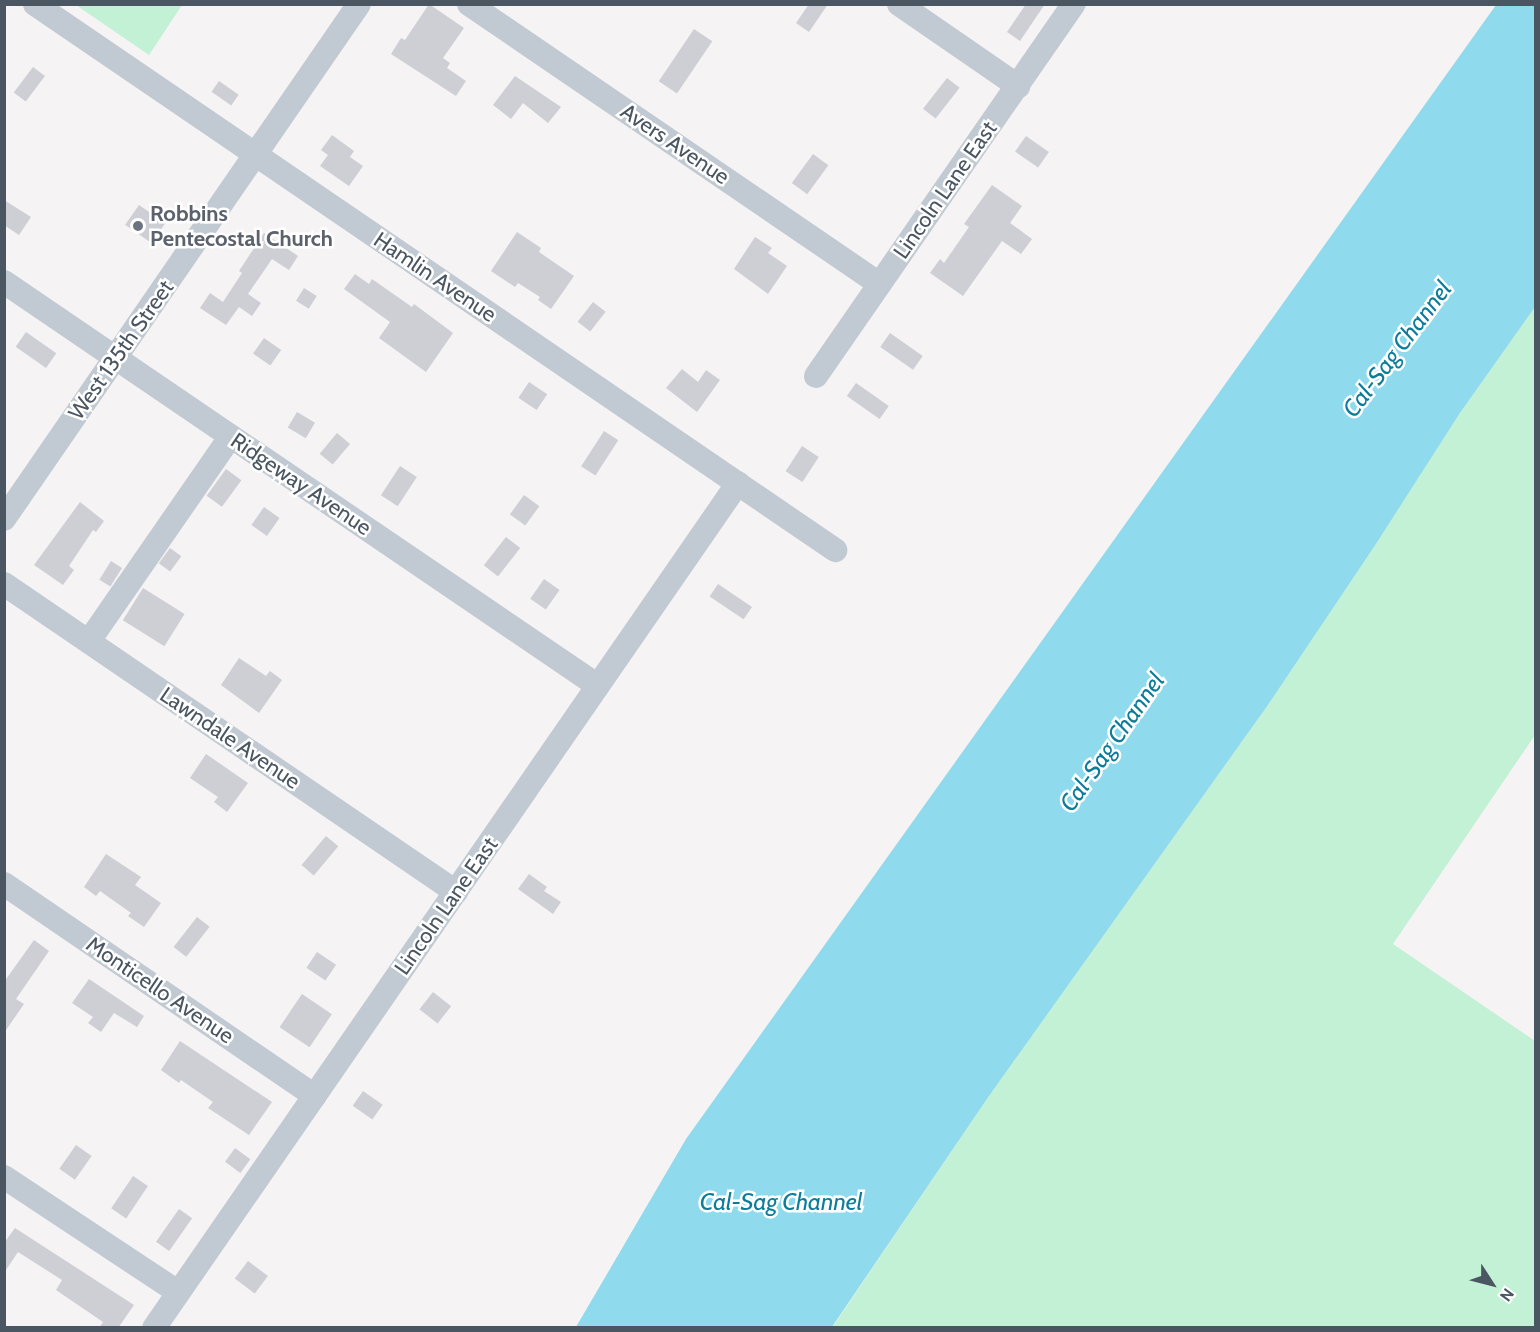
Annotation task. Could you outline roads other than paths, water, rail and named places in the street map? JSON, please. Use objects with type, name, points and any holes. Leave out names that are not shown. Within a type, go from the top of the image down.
[{"type":"street","name":"Hamlin Avenue","points":[[34,4],[835,550]]},
{"type":"street","name":"West 135th Street","points":[[4,519],[359,4]]},
{"type":"street","name":"Avers Avenue","points":[[469,4],[880,284]]},
{"type":"street","points":[[899,4],[1018,86]]},
{"type":"street","name":"Lincoln Lane East","points":[[816,376],[1074,4]]},
{"type":"street","name":"Ridgeway Avenue","points":[[4,282],[598,686]]},
{"type":"street","points":[[88,641],[231,436]]},
{"type":"street","name":"Lincoln Lane East","points":[[154,1328],[738,483]]},
{"type":"street","name":"Lawndale Avenue","points":[[4,584],[456,892]]},
{"type":"street","name":"Monticello Avenue","points":[[4,884],[315,1096]]},
{"type":"street","points":[[4,1177],[178,1292]]},
{"type":"water","name":"Cal-Sag Channel","points":[[1496,5],[1535,5],[1535,307],[1460,413],[1268,705],[989,1096],[832,1327],[576,1327],[686,1139]]},
{"type":"place","name":"Robbins Pentecostal Church","points":[[138,226]]}]
